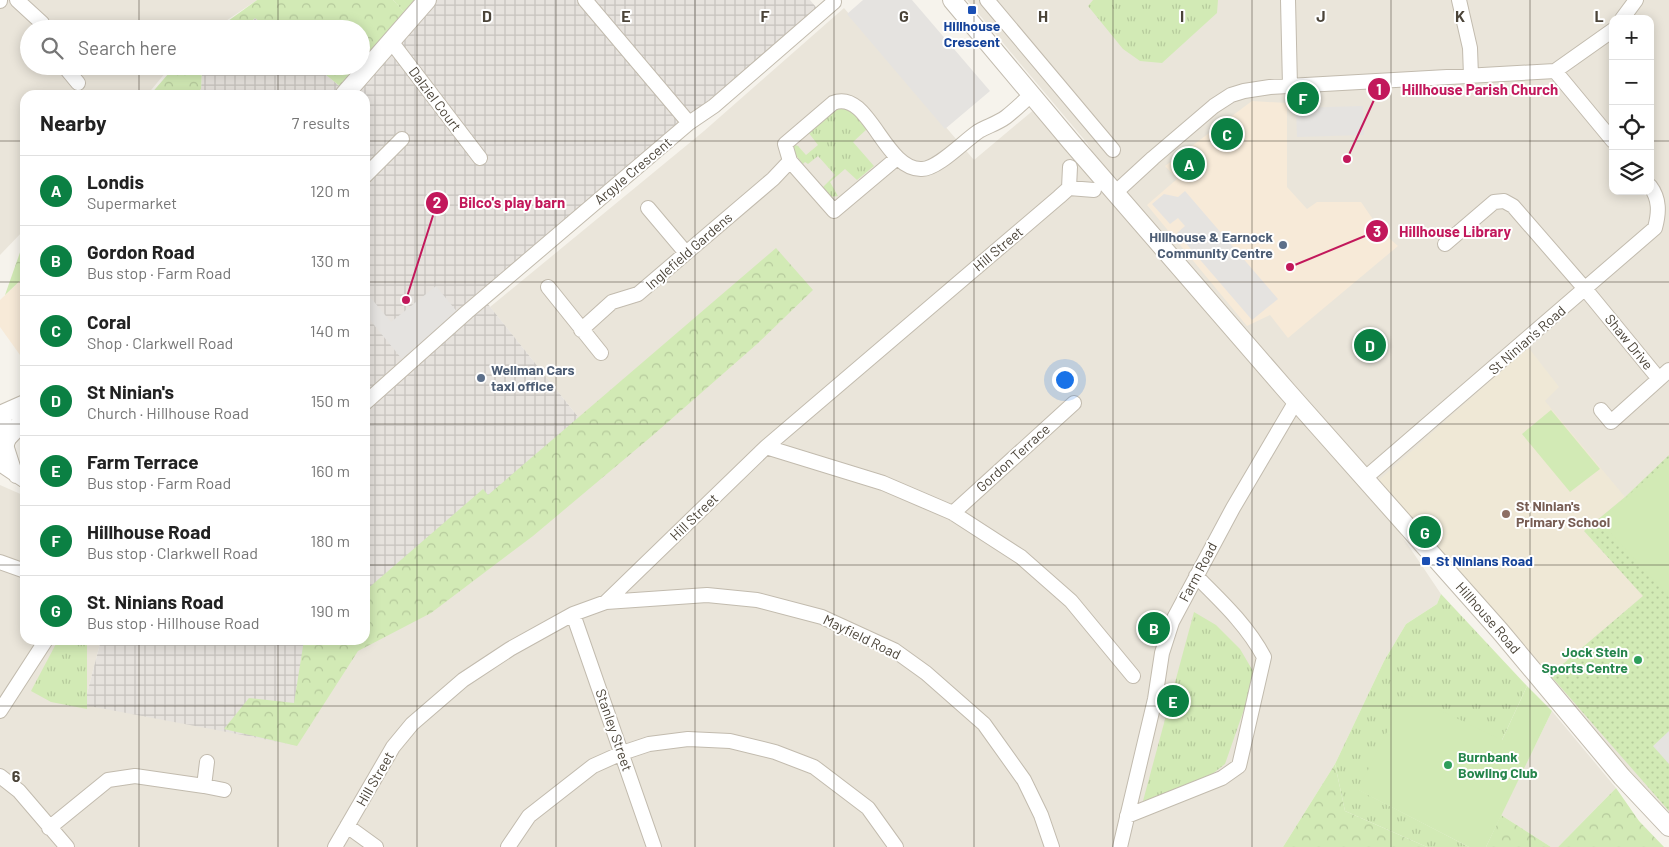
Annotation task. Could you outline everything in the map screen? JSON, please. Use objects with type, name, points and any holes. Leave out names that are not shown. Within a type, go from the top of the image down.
[{"type":"street","points":[[17,0],[39,20]]},
{"type":"street","points":[[370,64],[428,0]]},
{"type":"street","points":[[585,0],[689,124]]},
{"type":"street","name":"Hillhouse Road","points":[[952,0],[1072,143],[1364,479],[1500,631],[1622,776],[1669,827]]},
{"type":"street","points":[[1288,0],[1290,86]]},
{"type":"street","points":[[1459,0],[1470,48],[1472,76]]},
{"type":"street","points":[[1625,15],[1636,0]]},
{"type":"street","name":"Argyle Crescent","points":[[370,399],[475,306],[689,124],[714,106],[834,2]]},
{"type":"street","points":[[991,2],[1113,150]]},
{"type":"street","points":[[1116,192],[1214,106],[1244,91],[1270,87],[1555,71],[1609,33]]},
{"type":"street","name":"Dalziel Court","points":[[390,40],[480,158]]},
{"type":"street","points":[[1555,71],[1609,136]]},
{"type":"street","points":[[71,75],[78,83]]},
{"type":"street","points":[[348,90],[361,75]]},
{"type":"street","points":[[897,158],[834,211],[790,161],[785,144],[839,100],[852,103],[857,107],[897,158],[911,168],[922,169],[933,166],[979,132],[1005,118],[1032,94]]},
{"type":"street","points":[[370,171],[402,138]]},
{"type":"street","name":"Inglefield Gardens","points":[[581,330],[612,302],[638,294],[773,179],[790,161]]},
{"type":"street","points":[[1070,167],[1069,188],[1094,190]]},
{"type":"street","name":"Hill Street","points":[[335,847],[393,747],[412,724],[464,680],[502,654],[573,614],[606,602],[766,447],[1069,188]]},
{"type":"street","name":"St Ninian's Road","points":[[1364,479],[1586,290],[1655,228],[1659,214],[1654,191]]},
{"type":"street","name":"Shaw Drive","points":[[1445,244],[1494,202],[1504,201],[1513,206],[1586,290],[1664,375],[1611,422],[1601,410]]},
{"type":"street","points":[[648,208],[686,253]]},
{"type":"street","points":[[548,287],[601,353]]},
{"type":"street","name":"Farm Road","points":[[1120,847],[1155,699],[1162,653],[1172,622],[1233,508],[1296,401]]},
{"type":"street","name":"Gordon Terrace","points":[[952,513],[1074,403]]},
{"type":"street","points":[[0,415],[20,406]]},
{"type":"street","points":[[0,420],[6,429],[4,445],[20,476]]},
{"type":"street","points":[[4,445],[20,425]]},
{"type":"street","points":[[766,447],[883,483],[952,513],[1020,557],[1071,601],[1133,676]]},
{"type":"street","points":[[0,464],[20,477]]},
{"type":"street","points":[[0,562],[20,569]]},
{"type":"street","points":[[1127,816],[1222,778],[1239,766],[1264,657],[1254,638],[1196,576]]},
{"type":"street","name":"Mayfield Road","points":[[606,602],[707,595],[757,600],[822,616],[894,650],[926,673],[984,724],[1024,780],[1041,815],[1051,847]]},
{"type":"street","name":"Stanley Street","points":[[573,614],[654,847]]},
{"type":"street","points":[[0,711],[43,645]]},
{"type":"street","points":[[508,847],[529,816],[593,766],[649,744],[688,739],[730,741],[775,752],[814,767],[868,808],[896,847]]},
{"type":"street","points":[[204,786],[207,762]]},
{"type":"street","points":[[0,776],[19,791],[67,847]]},
{"type":"street","points":[[49,828],[108,780],[136,776],[224,790]]},
{"type":"street","points":[[347,826],[376,847]]},
{"type":"shaded area","points":[[0,0],[257,0],[227,20],[20,20],[20,75],[164,75],[151,90],[20,90],[20,234],[0,255]]},
{"type":"shaded area","points":[[427,0],[810,0],[820,12],[483,298],[579,418],[388,593],[370,622],[370,90],[347,90],[361,75],[370,75],[370,64]]},
{"type":"shaded area","points":[[863,0],[912,0],[990,91],[945,129],[847,14]]},
{"type":"shaded area","points":[[967,0],[1669,0],[1669,816],[1546,678],[1367,484],[1441,594],[1437,604],[1406,624],[1384,661],[1335,764],[1283,847],[0,847],[0,485],[20,494],[20,645],[100,645],[84,705],[343,645],[370,645],[370,625],[579,418],[490,307],[704,131],[844,8],[974,160],[1036,108],[1114,189],[1087,143]]},
{"type":"shaded area","points":[[202,75],[326,75],[342,88],[340,90],[201,89]]},
{"type":"shaded area","points":[[1252,101],[1287,103],[1287,187],[1307,209],[1317,202],[1361,202],[1381,231],[1398,246],[1288,338],[1270,315],[1247,326],[1147,205],[1177,179],[1165,166]]},
{"type":"shaded area","points":[[1363,106],[1364,135],[1297,137],[1296,108]]},
{"type":"shaded area","points":[[1185,191],[1278,299],[1252,320],[1177,233],[1185,226],[1178,218],[1170,224],[1152,204],[1164,194],[1178,197]]},
{"type":"shaded area","points":[[20,281],[20,355],[0,327],[0,300]]},
{"type":"shaded area","points":[[436,286],[458,313],[402,359],[370,320],[370,297],[391,322]]},
{"type":"shaded area","name":"St Ninian's Primary School","points":[[1528,347],[1559,387],[1545,401],[1625,497],[1584,531],[1643,596],[1550,675],[1379,480]]},
{"type":"shaded area","points":[[100,645],[356,645],[295,745],[84,705]]},
{"type":"shaded area","points":[[1552,711],[1616,788],[1558,847],[1551,847],[1501,815]]},
{"type":"shaded area","points":[[1669,731],[1669,764],[1653,746]]},
{"type":"green space","points":[[257,0],[393,0],[406,14],[370,55],[370,20],[258,20],[255,18],[253,20],[229,20]]},
{"type":"green space","points":[[393,0],[419,0],[406,14]]},
{"type":"green space","points":[[1093,0],[1218,0],[1217,13],[1162,63],[1140,61],[1123,49],[1088,6]]},
{"type":"green space","points":[[167,75],[202,75],[200,90],[154,90]]},
{"type":"green space","points":[[326,75],[353,75],[342,88]]},
{"type":"green space","points":[[843,108],[853,113],[867,129],[853,142],[874,166],[857,180],[845,169],[830,182],[838,196],[831,197],[823,187],[835,175],[818,156],[808,164],[805,162],[803,164],[793,152],[792,146],[793,144],[798,146],[806,155],[818,145],[808,132],[832,111]]},
{"type":"green space","points":[[776,248],[813,290],[757,344],[652,436],[533,536],[431,613],[370,645],[370,587],[483,489],[488,495]]},
{"type":"green space","points":[[20,252],[20,281],[5,295]]},
{"type":"green space","points":[[1551,410],[1600,469],[1570,492],[1522,434]]},
{"type":"green space","points":[[1669,455],[1669,811],[1550,675],[1643,596],[1584,531],[1625,497]]},
{"type":"green space","points":[[1669,459],[1669,597],[1600,521]]},
{"type":"green space","points":[[1441,594],[1527,686],[1502,740],[1359,790],[1469,847],[1427,847],[1345,811],[1335,764],[1384,661],[1406,624],[1437,604]]},
{"type":"green space","points":[[1194,612],[1216,625],[1240,649],[1253,671],[1249,695],[1225,764],[1206,779],[1143,801]]},
{"type":"green space","points":[[55,645],[87,645],[87,709],[51,702],[31,691]]},
{"type":"green space","points":[[303,645],[370,645],[358,651],[297,746],[224,729],[249,698],[294,703]]},
{"type":"green space","name":"Burnbank Bowling Club","points":[[1527,686],[1552,711],[1486,847],[1469,847],[1358,790],[1406,694],[1502,740]]},
{"type":"green space","points":[[1335,764],[1345,811],[1427,847],[1283,847]]},
{"type":"green space","points":[[1616,788],[1639,821],[1664,847],[1558,847]]},
{"type":"green space","points":[[1501,815],[1551,847],[1486,847]]},
{"type":"place","name":"Hillhouse Crescent","points":[[972,10]]},
{"type":"place","name":"Hillhouse Road","points":[[1303,98]]},
{"type":"place","name":"Coral","points":[[1227,134]]},
{"type":"place","name":"Hillhouse Parish Church","points":[[1347,159]]},
{"type":"place","name":"Londis","points":[[1189,164]]},
{"type":"place","name":"Hillhouse & Earnock Community Centre","points":[[1283,245]]},
{"type":"place","name":"Hillhouse Library","points":[[1290,267]]},
{"type":"place","name":"Bilco's play barn","points":[[406,300]]},
{"type":"place","name":"St Ninian's","points":[[1370,345]]},
{"type":"place","name":"Wellman Cars taxi office","points":[[481,378]]},
{"type":"place","name":"St Ninian's Primary School","points":[[1506,514]]},
{"type":"place","name":"St. Ninians Road","points":[[1425,532]]},
{"type":"place","name":"St Ninians Road","points":[[1426,561]]},
{"type":"place","name":"Gordon Road","points":[[1154,628]]},
{"type":"place","name":"Jock Stein Sports Centre","points":[[1638,660]]},
{"type":"place","name":"Farm Terrace","points":[[1173,701]]},
{"type":"place","name":"Burnbank Bowling Club","points":[[1448,765]]}]
